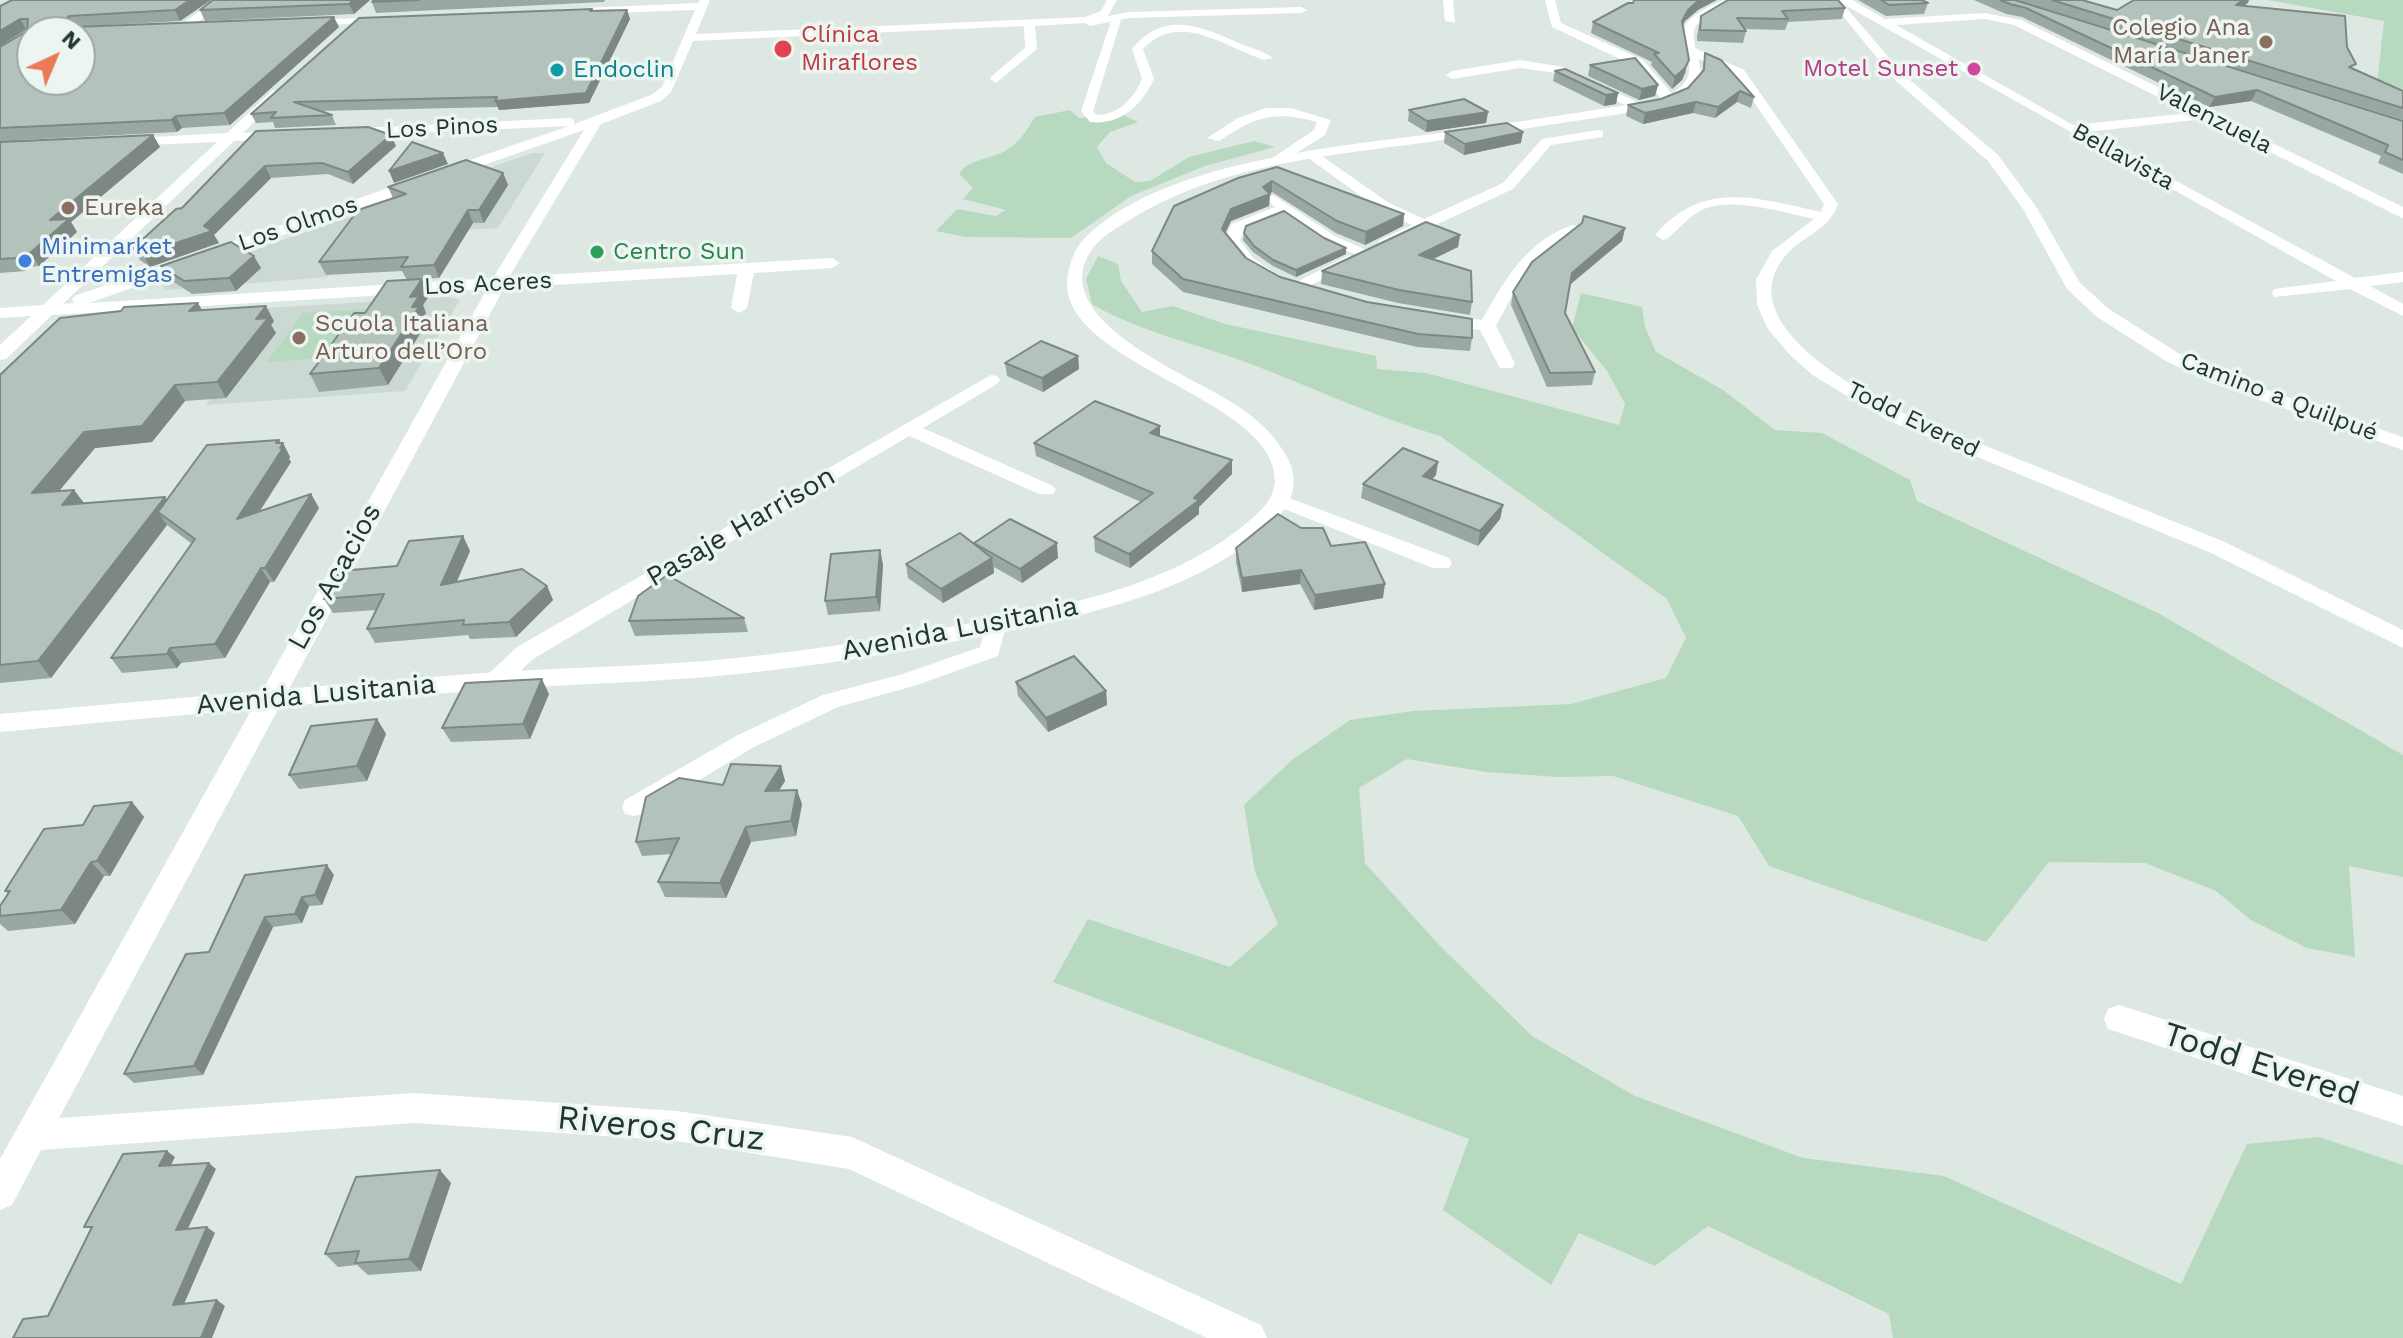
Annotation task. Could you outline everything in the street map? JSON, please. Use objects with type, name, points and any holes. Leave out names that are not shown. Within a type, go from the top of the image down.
[{"type":"street","points":[[183,28],[222,0]]},
{"type":"street","points":[[1048,23],[1101,16],[1109,9],[1112,0]]},
{"type":"street","points":[[1448,0],[1451,21]]},
{"type":"street","points":[[1550,0],[1556,25],[1639,63],[1669,99]]},
{"type":"street","points":[[1441,563],[1281,501],[1287,482],[1272,443],[1253,424],[1224,404],[1107,337],[1085,319],[1076,304],[1076,262],[1085,246],[1123,217],[1167,192],[1194,182],[1311,155],[1570,117],[1669,99],[1692,85],[1696,77],[1686,33],[1690,25],[1697,17],[1733,0]]},
{"type":"street","name":"Camino a Quilpué","points":[[1835,0],[1899,77],[1993,158],[2030,208],[2073,286],[2103,313],[2172,357],[2215,378],[2403,444]]},
{"type":"street","name":"Bellavista","points":[[1845,0],[1952,58],[2071,129],[2403,311]]},
{"type":"street","points":[[545,12],[703,3],[667,89],[656,98],[596,121]]},
{"type":"street","points":[[335,40],[371,8]]},
{"type":"street","points":[[689,38],[981,18],[1048,23],[1116,20],[1129,15],[1301,10]]},
{"type":"street","name":"Valenzuela","points":[[1882,22],[1985,16],[2008,20],[2208,115],[2403,213]]},
{"type":"street","points":[[290,23],[399,18]]},
{"type":"street","points":[[996,79],[1031,49],[1029,23]]},
{"type":"street","points":[[168,28],[214,26]]},
{"type":"street","points":[[12,46],[16,44]]},
{"type":"street","points":[[1663,235],[1707,202],[1727,201],[1825,217],[1831,204],[1752,87],[1728,65],[1690,50]]},
{"type":"street","points":[[1452,75],[1520,64],[1559,70],[1639,106]]},
{"type":"street","points":[[0,355],[284,87]]},
{"type":"street","points":[[1214,138],[1251,113],[1294,111],[1324,120],[1320,132],[1276,162]]},
{"type":"street","points":[[2071,129],[2208,115]]},
{"type":"street","points":[[1547,142],[1540,135],[1576,126],[1570,117]]},
{"type":"street","name":"Los Pinos","points":[[328,133],[596,121]]},
{"type":"street","name":"Los Acacios","points":[[0,1193],[498,283],[596,121]]},
{"type":"street","name":"Los Olmos","points":[[0,326],[596,121]]},
{"type":"street","points":[[109,142],[297,134]]},
{"type":"street","points":[[1299,285],[1422,224],[1508,186],[1547,142],[1598,134]]},
{"type":"street","points":[[1311,155],[1384,206],[1422,224]]},
{"type":"street","points":[[1326,293],[1270,275],[1247,261],[1232,240],[1237,227],[1278,204],[1330,239],[1365,253]]},
{"type":"street","name":"Todd Evered","points":[[1825,217],[1780,252],[1768,269],[1764,303],[1769,317],[1785,339],[1825,375],[1894,416],[2217,547],[2403,640]]},
{"type":"street","points":[[1487,326],[1515,275],[1537,254],[1573,230]]},
{"type":"street","name":"Los Aceres","points":[[0,313],[832,263]]},
{"type":"street","points":[[739,308],[746,270]]},
{"type":"street","points":[[2280,293],[2403,277]]},
{"type":"street","points":[[1432,319],[1487,326]]},
{"type":"street","points":[[1487,326],[1506,364]]},
{"type":"street","name":"Pasaje Harrison","points":[[494,680],[525,653],[991,380]]},
{"type":"street","points":[[909,429],[1046,490]]},
{"type":"street","name":"Avenida Lusitania","points":[[0,723],[270,697],[739,665],[905,643],[1108,600],[1169,580],[1232,544],[1281,501]]},
{"type":"street","name":"Todd Evered","points":[[2119,1019],[2403,1111]]},
{"type":"street","name":"Riveros Cruz","points":[[33,1135],[414,1108],[677,1126],[852,1153],[1248,1338]]},
{"type":"lane","points":[[1116,20],[1087,111],[1094,119],[1108,119],[1124,111],[1144,90],[1148,79],[1137,49],[1143,41],[1161,30],[1184,27],[1197,30],[1268,58]]},
{"type":"lane","points":[[634,807],[746,741],[831,701],[909,680],[990,651],[995,626]]},
{"type":"shaded area","points":[[532,153],[545,153],[498,228],[357,237],[327,277],[166,290],[160,283]]},
{"type":"shaded area","name":"Scuola Italiana Arturo dell’Oro","points":[[450,297],[460,300],[405,391],[206,405],[238,363],[182,313]]},
{"type":"green space","points":[[2268,0],[2403,0],[2403,102],[2376,94],[2384,21]]},
{"type":"green space","points":[[1070,110],[1079,118],[1121,114],[1138,122],[1110,132],[1097,147],[1106,163],[1135,182],[1150,181],[1189,157],[1254,141],[1275,147],[1205,166],[1131,196],[1071,238],[965,237],[936,231],[957,209],[996,216],[1006,210],[963,199],[973,188],[959,174],[969,165],[1010,148],[1035,117]]},
{"type":"green space","points":[[1098,256],[1118,264],[1121,281],[1142,312],[1173,306],[1225,324],[1376,356],[1377,369],[1426,373],[1619,425],[1625,404],[1607,371],[1572,328],[1581,293],[1642,307],[1645,327],[1656,352],[1723,390],[1775,430],[1822,433],[1910,480],[1917,501],[2158,613],[2403,755],[2403,877],[2349,866],[2355,957],[2307,948],[2251,920],[2216,891],[2145,863],[2049,862],[1986,942],[1769,866],[1738,816],[1613,776],[1558,777],[1486,772],[1407,759],[1359,788],[1365,863],[1439,945],[1532,1036],[1635,1096],[1803,1158],[1944,1176],[2181,1284],[2247,1144],[2319,1137],[2403,1165],[2403,1338],[1893,1338],[1889,1314],[1708,1226],[1655,1266],[1579,1233],[1551,1285],[1443,1210],[1469,1139],[1053,982],[1088,919],[1230,967],[1278,924],[1255,872],[1244,805],[1292,760],[1350,720],[1413,711],[1571,704],[1666,678],[1686,638],[1667,599],[1440,436],[1240,360],[1146,329],[1092,304],[1086,279]]},
{"type":"green space","points":[[368,309],[335,357],[267,362],[303,313]]},
{"type":"building","points":[[12,0],[190,0],[175,10],[16,16],[16,21],[0,31],[0,6]]},
{"type":"building","points":[[213,0],[354,0],[349,4],[200,10]]},
{"type":"building","points":[[374,0],[419,0],[372,2]]},
{"type":"building","points":[[1634,0],[1699,0],[1682,21],[1689,60],[1675,77],[1654,54],[1659,53],[1593,22]]},
{"type":"building","points":[[1728,0],[1838,0],[1845,8],[1782,11],[1788,19],[1737,18],[1746,31],[1700,30],[1701,16]]},
{"type":"building","points":[[1881,0],[1922,0],[1928,3],[1889,5]]},
{"type":"building","points":[[2000,0],[2015,0],[2403,121],[2403,160],[2385,152],[2388,145],[2257,90],[2215,97],[2026,8]]},
{"type":"building","name":"Colegio Ana María Janer","points":[[2052,0],[2082,0],[2117,10],[2134,0],[2243,0],[2236,5],[2345,16],[2347,47],[2356,64],[2349,67],[2403,91],[2403,108]]},
{"type":"building","points":[[592,9],[590,11],[627,10],[586,93],[495,101],[497,97],[294,102],[332,115],[271,118],[276,112],[251,114],[359,18]]},
{"type":"building","points":[[334,17],[224,113],[176,116],[171,120],[0,128],[0,47],[16,38],[16,96],[96,96],[96,26]]},
{"type":"building","points":[[1705,53],[1721,60],[1754,97],[1740,91],[1718,107],[1696,102],[1645,113],[1628,105],[1661,99],[1688,88],[1704,70]]},
{"type":"building","points":[[1635,58],[1658,85],[1642,89],[1590,65]]},
{"type":"building","points":[[1565,69],[1618,93],[1606,95],[1555,71]]},
{"type":"building","points":[[1464,99],[1488,112],[1427,121],[1409,110]]},
{"type":"building","points":[[1507,123],[1523,132],[1465,144],[1445,132]]},
{"type":"building","points":[[368,127],[391,135],[348,172],[322,163],[265,166],[204,226],[212,231],[143,254],[133,248],[176,209],[182,208],[256,131]]},
{"type":"building","points":[[153,135],[50,220],[69,219],[30,253],[0,259],[0,142]]},
{"type":"building","points":[[412,142],[443,153],[389,171]]},
{"type":"building","points":[[466,160],[503,173],[479,210],[468,210],[434,265],[401,267],[408,257],[319,262],[358,210],[406,194],[388,187]]},
{"type":"building","points":[[1277,167],[1404,214],[1366,232],[1337,221],[1272,181],[1263,187],[1270,194],[1231,209],[1222,229],[1246,258],[1280,277],[1367,302],[1472,319],[1472,338],[1418,334],[1183,279],[1152,251],[1174,206],[1238,178]]},
{"type":"building","points":[[1284,211],[1324,238],[1346,248],[1296,270],[1273,260],[1254,246],[1244,233],[1246,226]]},
{"type":"building","points":[[1584,216],[1625,228],[1572,273],[1565,313],[1595,372],[1550,373],[1513,292],[1532,262],[1582,223]]},
{"type":"building","points":[[1426,222],[1460,235],[1419,255],[1471,271],[1472,302],[1399,290],[1322,271]]},
{"type":"building","points":[[231,242],[254,256],[229,278],[184,281],[161,266]]},
{"type":"building","points":[[422,279],[410,297],[419,296],[412,307],[419,307],[379,368],[310,374],[354,313],[365,313],[387,281]]},
{"type":"building","points":[[198,303],[189,311],[266,306],[256,319],[268,318],[217,382],[175,385],[142,426],[84,432],[32,493],[74,490],[62,505],[165,497],[38,661],[0,665],[0,375],[60,318],[121,311],[124,307]]},
{"type":"building","points":[[1041,341],[1078,356],[1042,378],[1005,363]]},
{"type":"building","points":[[1095,401],[1160,426],[1150,433],[1232,460],[1194,498],[1199,500],[1129,554],[1094,537],[1153,493],[1034,443]]},
{"type":"building","points":[[279,440],[276,443],[283,443],[280,448],[283,448],[237,519],[311,494],[215,644],[170,648],[167,654],[111,658],[195,539],[158,512],[207,445]]},
{"type":"building","points":[[1403,448],[1438,462],[1423,476],[1503,505],[1480,531],[1363,484]]},
{"type":"building","points":[[1278,514],[1301,528],[1323,528],[1331,546],[1365,542],[1385,584],[1315,595],[1301,570],[1242,578],[1236,548]]},
{"type":"building","points":[[1010,519],[1057,543],[1020,569],[974,543]]},
{"type":"building","points":[[960,533],[992,558],[941,589],[906,564]]},
{"type":"building","points":[[463,536],[441,585],[522,569],[547,586],[509,622],[463,625],[464,620],[367,629],[384,594],[324,599],[340,571],[397,566],[409,541]]},
{"type":"building","points":[[880,550],[876,597],[825,601],[831,554]]},
{"type":"building","points":[[667,575],[744,618],[629,621],[638,596]]},
{"type":"building","points":[[1074,656],[1106,691],[1046,718],[1016,682]]},
{"type":"building","points":[[542,679],[523,724],[442,728],[465,683]]},
{"type":"building","points":[[377,719],[357,766],[289,775],[311,726]]},
{"type":"building","points":[[731,764],[781,766],[765,791],[797,790],[791,821],[746,827],[720,883],[658,882],[679,838],[636,842],[646,797],[679,778],[723,785]]},
{"type":"building","points":[[132,802],[97,861],[91,862],[61,910],[0,916],[0,906],[10,891],[5,891],[44,829],[83,825],[94,806]]},
{"type":"building","points":[[327,865],[315,895],[302,897],[295,914],[265,917],[194,1066],[124,1074],[186,954],[209,952],[245,875]]},
{"type":"building","points":[[167,1151],[159,1166],[209,1163],[176,1230],[207,1227],[173,1305],[217,1300],[201,1338],[13,1338],[23,1319],[48,1316],[92,1227],[84,1227],[123,1154]]},
{"type":"building","points":[[440,1170],[409,1259],[355,1263],[359,1251],[325,1254],[356,1177]]},
{"type":"place","name":"Colegio Ana María Janer","points":[[2266,42]]},
{"type":"place","name":"Clínica Miraflores","points":[[783,49]]},
{"type":"place","name":"Motel Sunset","points":[[1974,69]]},
{"type":"place","name":"Endoclin","points":[[557,70]]},
{"type":"place","name":"Eureka","points":[[68,208]]},
{"type":"place","name":"Centro Sun","points":[[597,252]]},
{"type":"place","name":"Minimarket Entremigas","points":[[25,261]]},
{"type":"place","name":"Scuola Italiana Arturo dell’Oro","points":[[299,338]]}]
